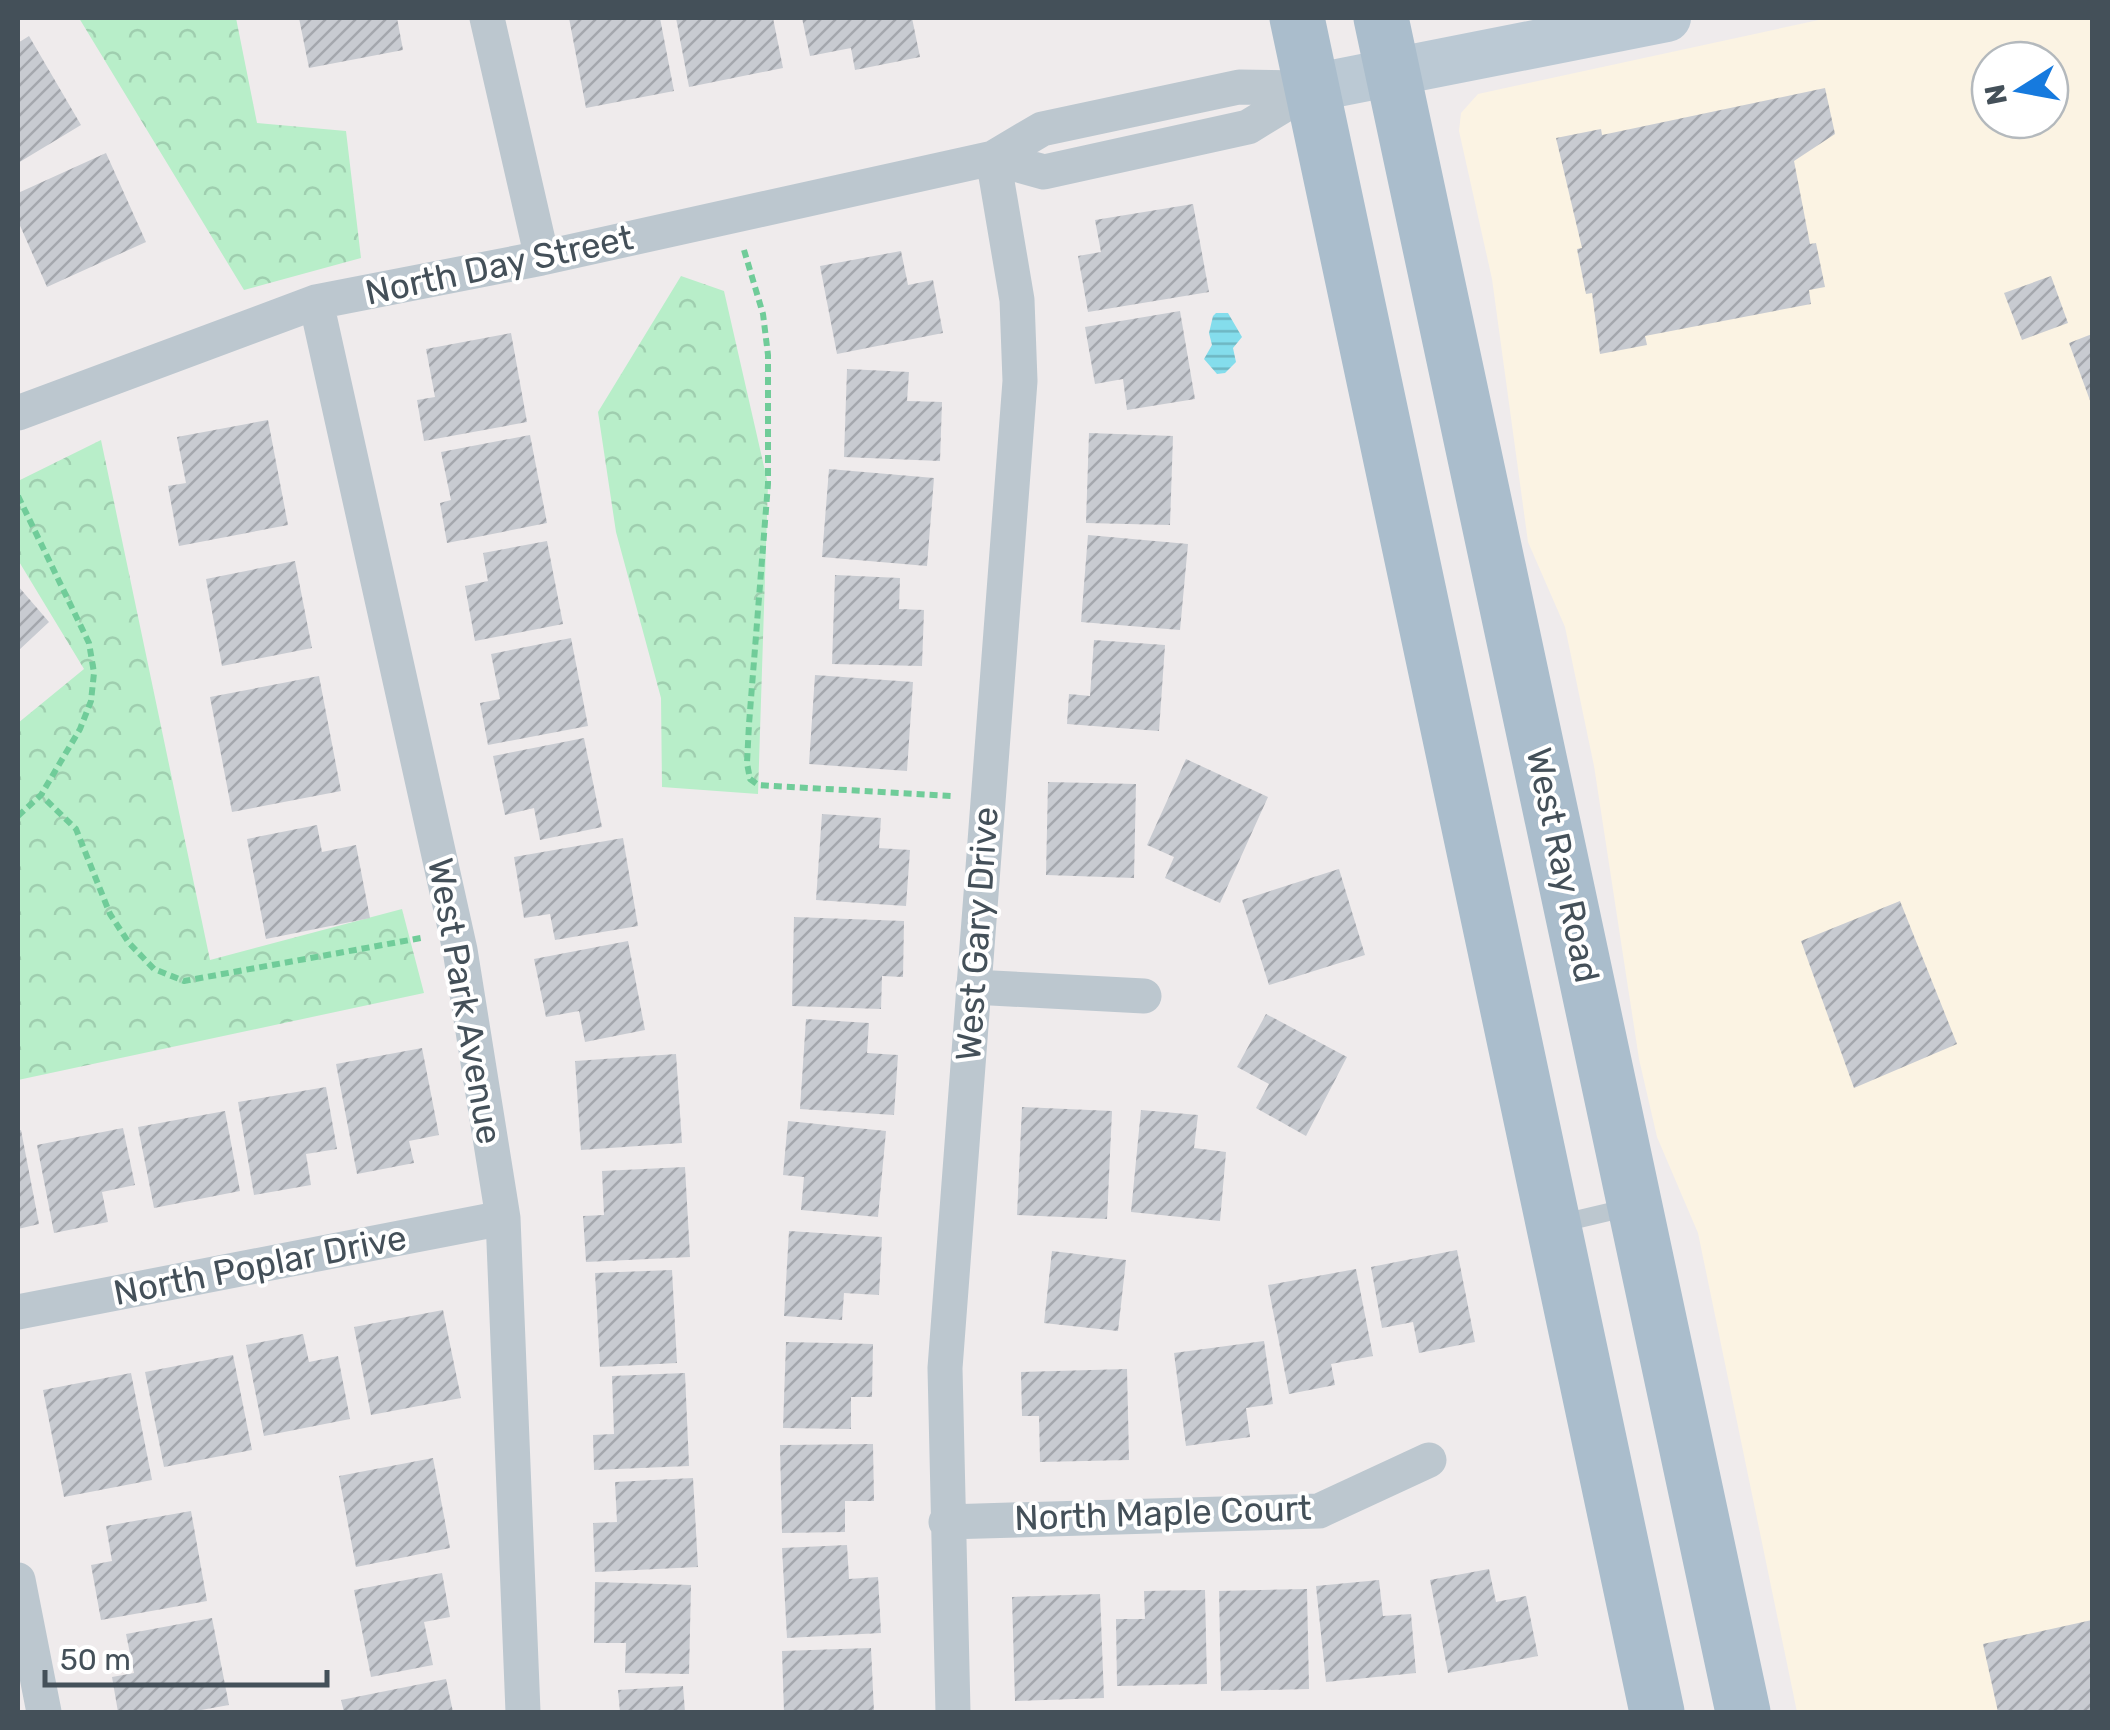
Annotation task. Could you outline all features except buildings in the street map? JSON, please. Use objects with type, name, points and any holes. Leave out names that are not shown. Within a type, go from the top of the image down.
[{"type":"main road","points":[[1297,18],[1658,1712]]},
{"type":"main road","name":"West Ray Road","points":[[1381,18],[1743,1712]]},
{"type":"street","points":[[487,18],[542,258]]},
{"type":"street","name":"North Day Street","points":[[19,408],[316,302],[542,258],[993,158],[1044,172],[1248,128],[1312,88],[1667,18]]},
{"type":"street","name":"West Gary Drive","points":[[952,1712],[945,1368],[1020,344],[1004,210],[993,158]]},
{"type":"street","name":"West Park Avenue","points":[[316,302],[455,926],[503,1218],[523,1712]]},
{"type":"street","points":[[974,987],[1144,996]]},
{"type":"street","name":"North Poplar Drive","points":[[18,1312],[503,1218]]},
{"type":"street","name":"North Maple Court","points":[[946,1522],[1319,1511],[1429,1460]]},
{"type":"street","points":[[18,1580],[44,1712]]},
{"type":"lane","points":[[1552,1225],[1636,1206]]},
{"type":"path","points":[[734,215],[763,314],[768,355],[768,484],[749,724],[750,778],[758,785],[987,801]]},
{"type":"path","points":[[18,496],[89,643],[94,673],[91,701],[80,729],[42,795],[18,816]]},
{"type":"path","points":[[42,795],[76,830],[110,914],[129,943],[154,969],[184,981],[420,938],[455,926]]},
{"type":"shaded area","points":[[1828,18],[2092,18],[2092,1712],[1797,1712],[1698,1233],[1657,1137],[1639,1059],[1594,766],[1565,627],[1528,542],[1492,279],[1459,131],[1461,113],[1478,94]]},
{"type":"green space","points":[[79,18],[236,18],[257,123],[346,131],[361,258],[244,290]]},
{"type":"green space","points":[[681,276],[724,291],[768,484],[758,794],[662,787],[661,698],[616,532],[598,412]]},
{"type":"green space","points":[[101,440],[210,960],[402,909],[424,993],[18,1080],[18,723],[84,669],[18,560],[18,481]]},
{"type":"water","points":[[1216,313],[1228,313],[1242,337],[1233,348],[1236,362],[1225,373],[1217,374],[1204,359],[1212,345],[1209,333]]}]
